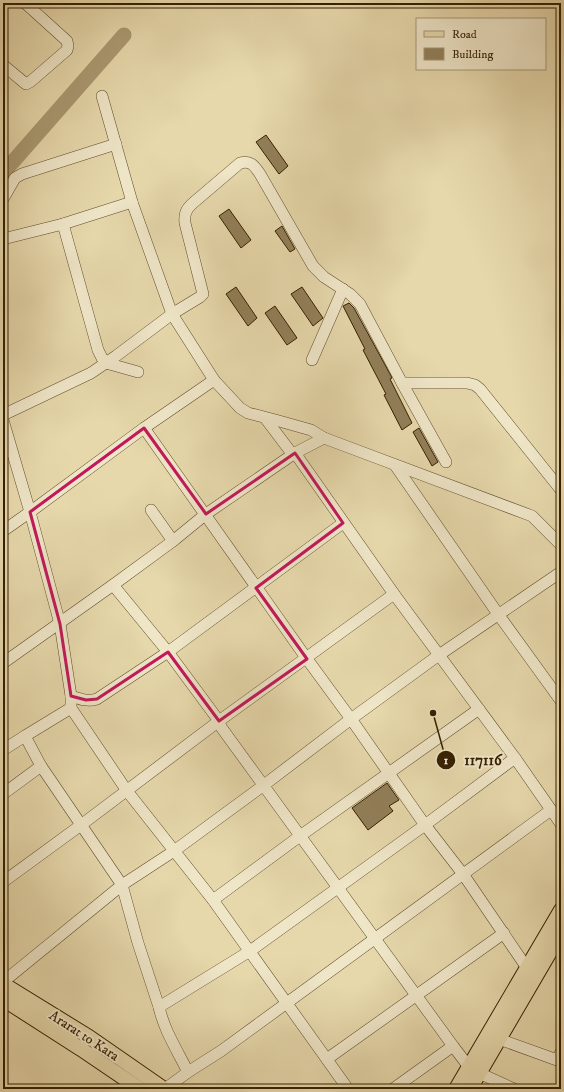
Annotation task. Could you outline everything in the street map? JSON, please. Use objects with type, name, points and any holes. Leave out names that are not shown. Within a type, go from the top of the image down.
[{"type":"main road","points":[[470,1089],[474,1070],[527,968],[561,910]]},
{"type":"main road","points":[[456,1089],[500,1039],[560,938]]},
{"type":"main road","name":"Ararat to Kara","points":[[3,983],[85,1043],[140,1089]]},
{"type":"main road","name":"Ararat to Kara","points":[[3,999],[85,1043],[164,1089]]},
{"type":"street","points":[[3,65],[26,84],[67,50],[68,46],[66,41],[25,3]]},
{"type":"street","points":[[102,96],[132,202],[172,314],[214,380],[240,408],[248,413],[311,430],[324,438],[532,516],[561,545]]},
{"type":"street","points":[[3,199],[15,178],[22,174],[116,144]]},
{"type":"street","points":[[3,415],[91,373],[172,314],[200,298],[203,294],[184,215],[193,202],[240,163],[246,161],[255,166],[313,266],[324,277],[343,289],[356,300],[363,310],[446,462]]},
{"type":"street","points":[[3,239],[63,224],[132,202]]},
{"type":"street","points":[[63,224],[98,350],[102,358],[106,362],[138,372]]},
{"type":"street","points":[[312,360],[343,289]]},
{"type":"street","points":[[3,531],[144,428],[214,380]]},
{"type":"street","points":[[402,383],[467,383],[475,385],[480,389],[561,490]]},
{"type":"street","points":[[265,418],[294,454],[394,594],[515,758],[561,824]]},
{"type":"street","points":[[3,420],[30,512],[60,624],[71,702],[127,791],[213,900],[348,1089]]},
{"type":"street","points":[[144,428],[206,514],[306,659],[352,719],[425,825],[463,874],[527,968]]},
{"type":"street","points":[[5,657],[60,624],[173,541],[206,514],[294,454],[324,438]]},
{"type":"street","points":[[395,465],[498,614],[561,701]]},
{"type":"street","points":[[151,510],[173,541]]},
{"type":"street","points":[[3,750],[71,702],[92,700],[97,698],[168,652],[343,523]]},
{"type":"street","points":[[3,983],[122,885],[174,851],[439,655],[498,614],[560,574]]},
{"type":"street","points":[[113,585],[168,652],[219,721],[221,727],[339,887],[453,1046],[474,1070],[514,1089]]},
{"type":"street","points":[[3,882],[219,721],[394,594]]},
{"type":"street","points":[[213,900],[300,836],[479,709]]},
{"type":"street","points":[[24,736],[41,766],[122,885],[138,943],[167,1032],[188,1072]]},
{"type":"street","points":[[159,1007],[250,951],[515,758]]},
{"type":"street","points":[[3,794],[41,766]]},
{"type":"street","points":[[164,1089],[221,1050],[551,810]]},
{"type":"street","points":[[327,1059],[504,933]]},
{"type":"street","points":[[500,1039],[560,1058]]},
{"type":"street","points":[[394,1089],[453,1046]]},
{"type":"highlighted area","points":[[144,428],[206,514],[295,453],[343,523],[256,588],[307,659],[219,721],[168,652],[97,699],[86,700],[71,696],[60,624],[30,512]]},
{"type":"building","points":[[266,135],[288,166],[279,174],[256,142]]},
{"type":"building","points":[[229,209],[251,240],[241,248],[219,216]]},
{"type":"building","points":[[282,226],[295,249],[290,252],[275,231]]},
{"type":"building","points":[[236,287],[257,318],[248,326],[226,294]]},
{"type":"building","points":[[302,287],[323,318],[313,326],[291,294]]},
{"type":"building","points":[[349,303],[354,308],[390,374],[392,378],[390,379],[412,423],[402,430],[384,395],[386,394],[363,350],[365,349],[343,306]]},
{"type":"building","points":[[275,306],[297,338],[287,345],[265,313]]},
{"type":"building","points":[[419,428],[438,462],[432,466],[413,432]]},
{"type":"building","points":[[387,783],[399,800],[389,806],[393,811],[368,830],[352,808]]},
{"type":"waterway","points":[[3,173],[124,35]]},
{"type":"place","name":"117116","points":[[433,713]]}]
